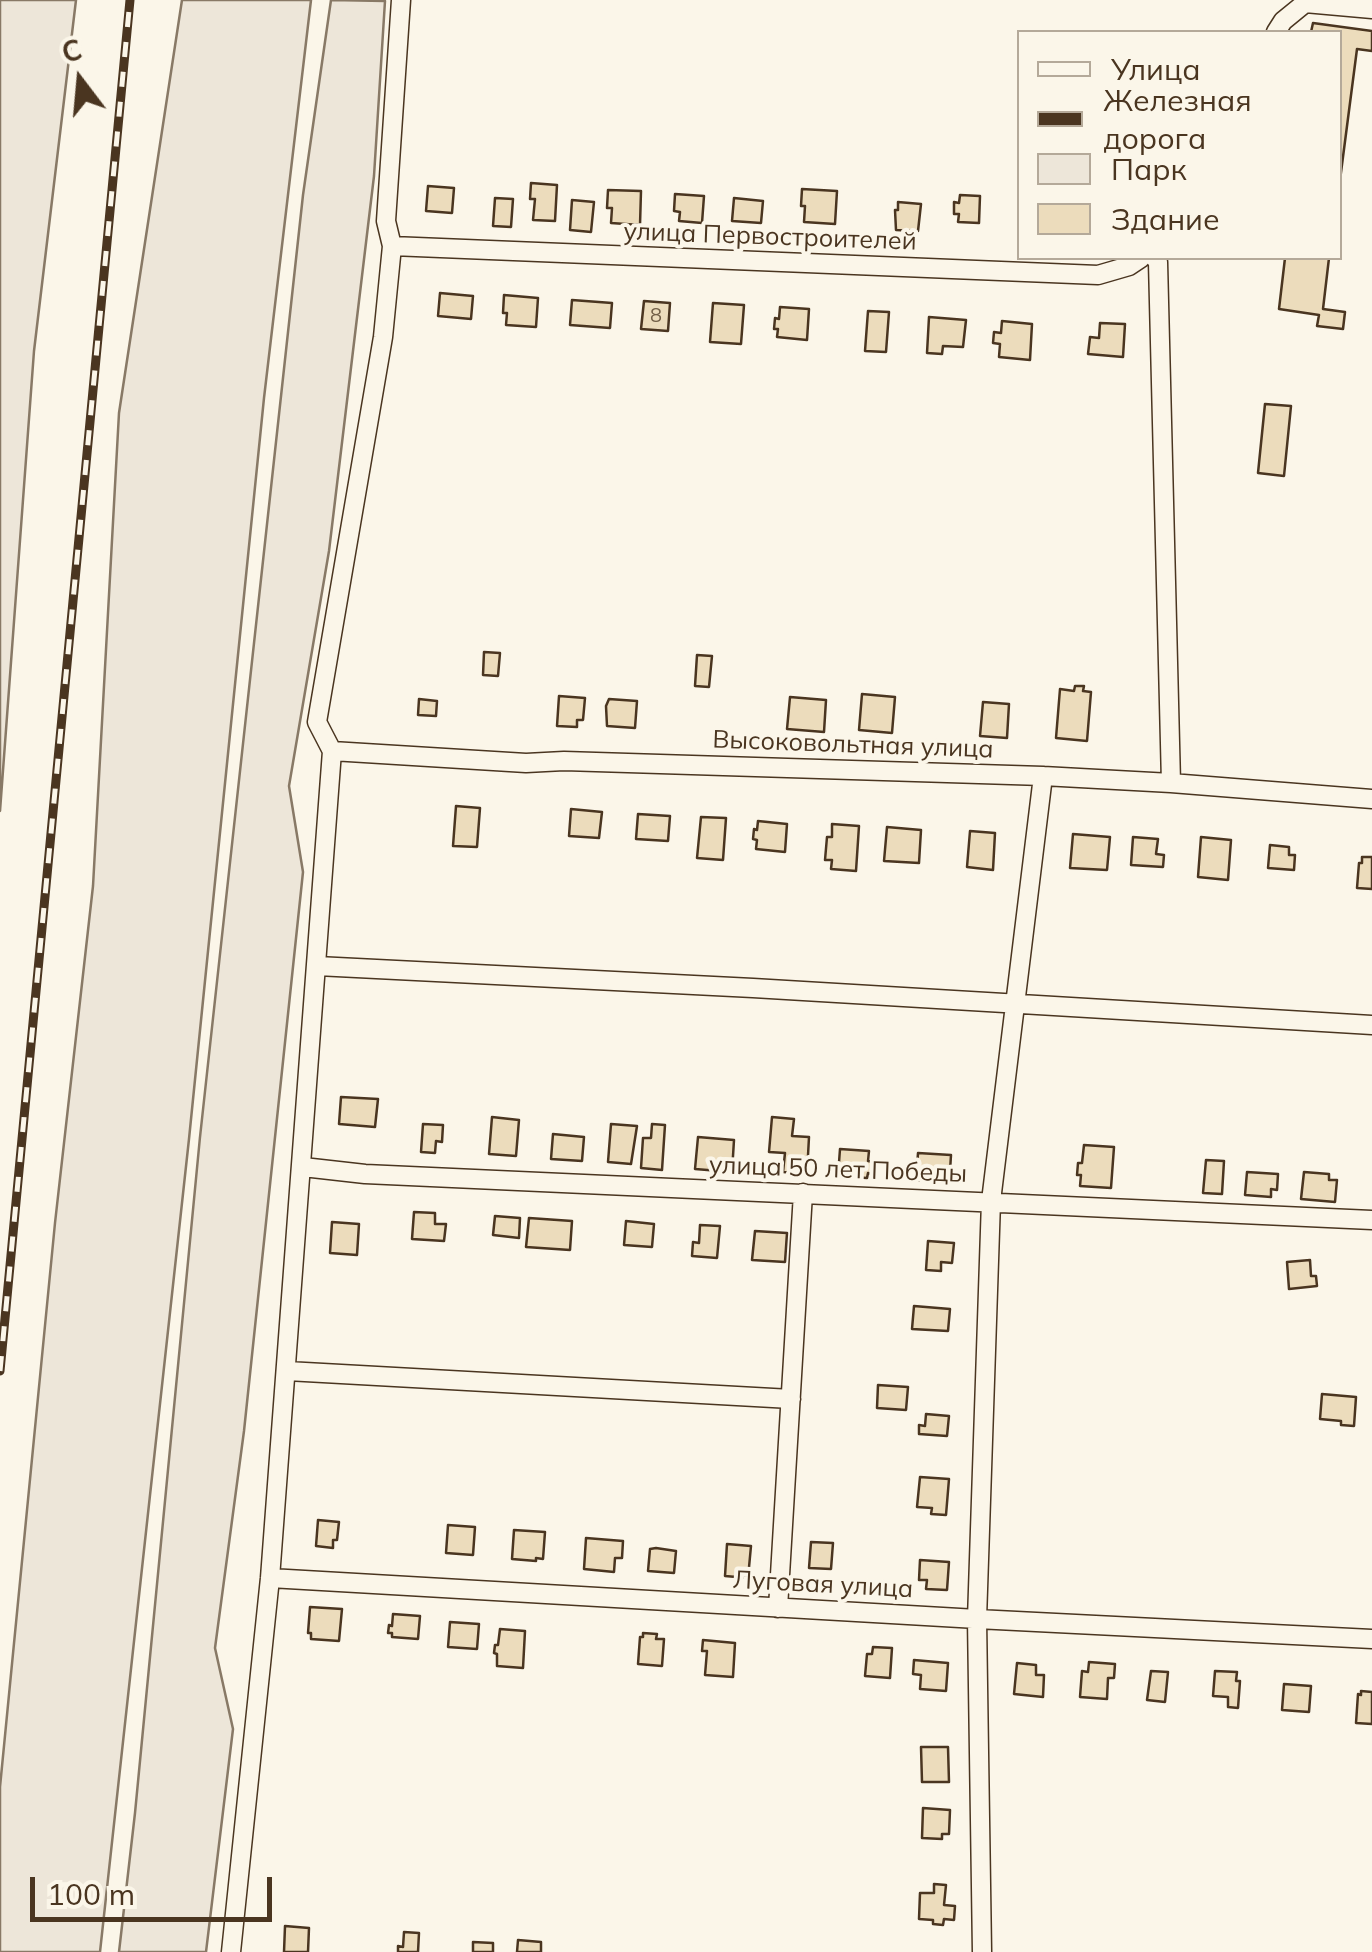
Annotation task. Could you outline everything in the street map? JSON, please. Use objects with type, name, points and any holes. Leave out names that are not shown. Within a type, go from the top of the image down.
[{"type":"street","points":[[231,1952],[270,1578],[303,1167],[332,751],[317,722],[383,338],[392,246],[386,220],[401,0]]},
{"type":"street","points":[[1277,30],[1304,2],[1372,9]]},
{"type":"street","name":"улица Первостроителей","points":[[392,246],[1098,275],[1138,260]]},
{"type":"street","points":[[1156,260],[1172,783]]},
{"type":"street","name":"Высоковольтная улица","points":[[332,751],[526,763],[1042,776],[1372,799]]},
{"type":"street","points":[[982,1952],[977,1620],[992,1202],[1042,776]]},
{"type":"street","points":[[317,966],[1372,1025]]},
{"type":"street","name":"улица 50 лет Победы","points":[[303,1167],[364,1174],[1372,1220]]},
{"type":"street","points":[[778,1608],[803,1194]]},
{"type":"street","points":[[287,1371],[791,1399]]},
{"type":"street","name":"Луговая улица","points":[[270,1578],[1372,1639]]},
{"type":"green space","points":[[0,0],[76,0],[34,351],[0,811]]},
{"type":"green space","points":[[182,0],[311,0],[264,398],[189,1139],[100,1952],[0,1952],[0,1787],[55,1223],[93,886],[119,413]]},
{"type":"green space","points":[[331,0],[385,1],[374,176],[329,551],[289,786],[303,872],[244,1431],[215,1648],[233,1729],[206,1952],[119,1952],[200,1137],[303,195]]},
{"type":"building","points":[[1313,23],[1372,31],[1372,51],[1357,49],[1342,165],[1342,30],[1311,30]]},
{"type":"building","points":[[531,183],[557,185],[555,221],[533,220],[535,199],[530,199]]},
{"type":"building","points":[[428,186],[454,188],[452,213],[426,211]]},
{"type":"building","points":[[802,189],[837,191],[835,224],[804,222]]},
{"type":"building","points":[[608,190],[641,191],[640,225],[611,223]]},
{"type":"building","points":[[675,194],[704,196],[702,223],[679,221],[680,212],[674,211]]},
{"type":"building","points":[[960,195],[980,196],[979,223],[958,222],[954,202],[959,203]]},
{"type":"building","points":[[495,198],[513,199],[511,227],[493,226]]},
{"type":"building","points":[[734,198],[763,201],[761,223],[732,221]]},
{"type":"building","points":[[572,200],[594,202],[591,232],[570,230]]},
{"type":"building","points":[[898,202],[921,204],[918,231],[896,230]]},
{"type":"building","points":[[1285,260],[1329,260],[1323,309],[1345,312],[1343,329],[1317,326],[1319,315],[1279,309]]},
{"type":"building","points":[[440,293],[473,296],[471,319],[438,316]]},
{"type":"building","points":[[504,295],[538,298],[536,327],[506,325]]},
{"type":"building","points":[[572,300],[612,303],[610,328],[570,325]]},
{"type":"building","points":[[644,301],[670,303],[668,331],[641,329]]},
{"type":"building","points":[[713,303],[744,305],[741,344],[710,342]]},
{"type":"building","points":[[780,307],[809,309],[807,340],[777,337],[775,318],[779,319]]},
{"type":"building","points":[[868,311],[889,312],[886,352],[865,351]]},
{"type":"building","points":[[929,317],[966,320],[963,347],[943,346],[942,354],[927,353]]},
{"type":"building","points":[[1002,321],[1032,324],[1030,360],[999,357],[1000,344],[993,343],[994,332],[1001,333]]},
{"type":"building","points":[[1100,323],[1125,324],[1123,357],[1088,354],[1090,337],[1099,338]]},
{"type":"building","points":[[1265,404],[1291,406],[1284,476],[1258,473]]},
{"type":"building","points":[[484,652],[500,653],[498,676],[483,675]]},
{"type":"building","points":[[697,655],[712,656],[709,687],[695,686]]},
{"type":"building","points":[[1075,686],[1084,686],[1083,691],[1091,692],[1087,741],[1056,738],[1060,689],[1074,691]]},
{"type":"building","points":[[862,694],[895,697],[892,733],[859,730]]},
{"type":"building","points":[[559,696],[585,698],[583,720],[577,720],[577,727],[557,726]]},
{"type":"building","points":[[790,697],[826,700],[824,732],[787,729]]},
{"type":"building","points":[[419,699],[437,701],[436,716],[418,715]]},
{"type":"building","points":[[609,699],[637,701],[635,728],[607,726]]},
{"type":"building","points":[[983,702],[1009,704],[1007,738],[980,736]]},
{"type":"building","points":[[456,806],[480,808],[477,847],[453,846]]},
{"type":"building","points":[[571,809],[602,812],[599,838],[569,836]]},
{"type":"building","points":[[638,814],[670,816],[668,841],[636,839]]},
{"type":"building","points":[[701,817],[726,818],[723,860],[697,858]]},
{"type":"building","points":[[758,821],[787,824],[785,852],[756,849],[757,840],[753,839]]},
{"type":"building","points":[[832,824],[859,826],[856,871],[831,869],[832,860],[825,860]]},
{"type":"building","points":[[887,827],[921,830],[919,863],[884,861]]},
{"type":"building","points":[[970,831],[995,833],[993,870],[967,867]]},
{"type":"building","points":[[1073,834],[1110,837],[1107,870],[1070,868]]},
{"type":"building","points":[[1133,837],[1158,839],[1156,854],[1164,855],[1163,867],[1131,865]]},
{"type":"building","points":[[1201,837],[1231,840],[1228,880],[1198,877]]},
{"type":"building","points":[[1270,845],[1289,847],[1289,855],[1295,855],[1294,870],[1268,868]]},
{"type":"building","points":[[1362,857],[1372,857],[1372,889],[1357,888]]},
{"type":"building","points":[[341,1097],[378,1099],[375,1127],[339,1124]]},
{"type":"building","points":[[492,1117],[519,1120],[516,1156],[489,1154]]},
{"type":"building","points":[[772,1117],[794,1119],[792,1136],[809,1137],[807,1174],[783,1172],[785,1153],[769,1152]]},
{"type":"building","points":[[423,1124],[443,1125],[442,1142],[436,1141],[435,1153],[421,1152]]},
{"type":"building","points":[[611,1124],[637,1126],[631,1164],[608,1162]]},
{"type":"building","points":[[652,1124],[665,1125],[662,1170],[641,1168],[643,1138],[651,1138]]},
{"type":"building","points":[[553,1134],[584,1137],[582,1161],[551,1159]]},
{"type":"building","points":[[698,1137],[734,1140],[732,1172],[695,1169]]},
{"type":"building","points":[[1084,1145],[1114,1147],[1111,1188],[1080,1186],[1078,1163],[1082,1163]]},
{"type":"building","points":[[840,1149],[869,1151],[872,1174],[868,1173],[867,1178],[838,1176]]},
{"type":"building","points":[[918,1153],[951,1155],[950,1171],[939,1170],[939,1182],[916,1180]]},
{"type":"building","points":[[1206,1160],[1224,1161],[1222,1194],[1203,1193]]},
{"type":"building","points":[[1247,1172],[1278,1174],[1277,1190],[1271,1189],[1271,1197],[1245,1195]]},
{"type":"building","points":[[1304,1172],[1329,1174],[1329,1180],[1337,1180],[1335,1202],[1301,1199]]},
{"type":"building","points":[[414,1212],[435,1213],[435,1224],[446,1224],[444,1241],[412,1239]]},
{"type":"building","points":[[495,1216],[520,1218],[519,1238],[493,1235]]},
{"type":"building","points":[[529,1218],[572,1221],[570,1250],[526,1247]]},
{"type":"building","points":[[626,1221],[654,1224],[652,1247],[624,1245]]},
{"type":"building","points":[[332,1222],[359,1224],[357,1255],[330,1253]]},
{"type":"building","points":[[700,1225],[720,1226],[717,1258],[692,1256],[693,1242],[699,1243]]},
{"type":"building","points":[[755,1231],[787,1233],[785,1262],[752,1260]]},
{"type":"building","points":[[928,1241],[954,1243],[952,1263],[941,1262],[941,1271],[926,1270]]},
{"type":"building","points":[[1310,1260],[1311,1276],[1316,1276],[1317,1286],[1289,1289],[1287,1262]]},
{"type":"building","points":[[914,1306],[950,1309],[948,1331],[912,1329]]},
{"type":"building","points":[[878,1385],[908,1387],[906,1410],[877,1408]]},
{"type":"building","points":[[1322,1394],[1356,1397],[1354,1426],[1320,1419]]},
{"type":"building","points":[[926,1414],[949,1416],[947,1436],[919,1434],[919,1425],[925,1426]]},
{"type":"building","points":[[920,1477],[949,1479],[946,1515],[931,1514],[932,1508],[917,1507]]},
{"type":"building","points":[[318,1520],[339,1522],[333,1548],[316,1546]]},
{"type":"building","points":[[448,1525],[475,1527],[473,1555],[446,1553]]},
{"type":"building","points":[[514,1530],[545,1532],[543,1559],[512,1559]]},
{"type":"building","points":[[586,1538],[623,1541],[622,1558],[615,1558],[614,1572],[584,1569]]},
{"type":"building","points":[[811,1542],[833,1543],[831,1569],[809,1568]]},
{"type":"building","points":[[727,1544],[751,1546],[748,1578],[725,1576]]},
{"type":"building","points":[[650,1549],[676,1551],[674,1573],[648,1571]]},
{"type":"building","points":[[920,1560],[949,1562],[947,1590],[926,1589],[927,1580],[919,1580]]},
{"type":"building","points":[[310,1607],[342,1609],[339,1641],[311,1639]]},
{"type":"building","points":[[393,1614],[420,1616],[418,1639],[392,1637],[388,1633]]},
{"type":"building","points":[[450,1622],[479,1624],[477,1649],[448,1647]]},
{"type":"building","points":[[500,1629],[525,1631],[523,1668],[497,1666],[494,1653]]},
{"type":"building","points":[[643,1633],[664,1639],[662,1666],[638,1664]]},
{"type":"building","points":[[703,1640],[735,1643],[733,1677],[705,1675],[707,1651],[702,1651]]},
{"type":"building","points":[[873,1647],[892,1648],[890,1678],[865,1676],[867,1654],[872,1654]]},
{"type":"building","points":[[914,1660],[948,1663],[946,1691],[920,1689],[921,1675],[913,1674]]},
{"type":"building","points":[[1089,1662],[1115,1664],[1114,1678],[1108,1678],[1107,1699],[1080,1697],[1082,1671],[1088,1672]]},
{"type":"building","points":[[1017,1663],[1036,1665],[1036,1675],[1044,1675],[1043,1697],[1014,1694]]},
{"type":"building","points":[[1151,1671],[1168,1672],[1165,1702],[1147,1700]]},
{"type":"building","points":[[1215,1671],[1237,1672],[1238,1708],[1228,1707],[1228,1697],[1213,1696]]},
{"type":"building","points":[[1284,1684],[1311,1686],[1309,1712],[1282,1710]]},
{"type":"building","points":[[1361,1691],[1372,1692],[1372,1724],[1356,1723]]},
{"type":"building","points":[[921,1747],[948,1747],[949,1782],[922,1782]]},
{"type":"building","points":[[923,1808],[950,1810],[949,1834],[942,1834],[942,1839],[922,1838]]},
{"type":"building","points":[[934,1884],[946,1885],[944,1905],[955,1906],[954,1920],[944,1919],[943,1925],[919,1919],[920,1893],[934,1893]]},
{"type":"building","points":[[285,1926],[309,1928],[308,1952],[284,1952]]},
{"type":"building","points":[[404,1932],[419,1933],[418,1952],[398,1952],[398,1946],[403,1947]]},
{"type":"building","points":[[518,1940],[541,1942],[541,1952],[517,1952]]},
{"type":"building","points":[[473,1942],[493,1943],[493,1952],[473,1952]]},
{"type":"railway","points":[[0,1371],[130,0]]}]
